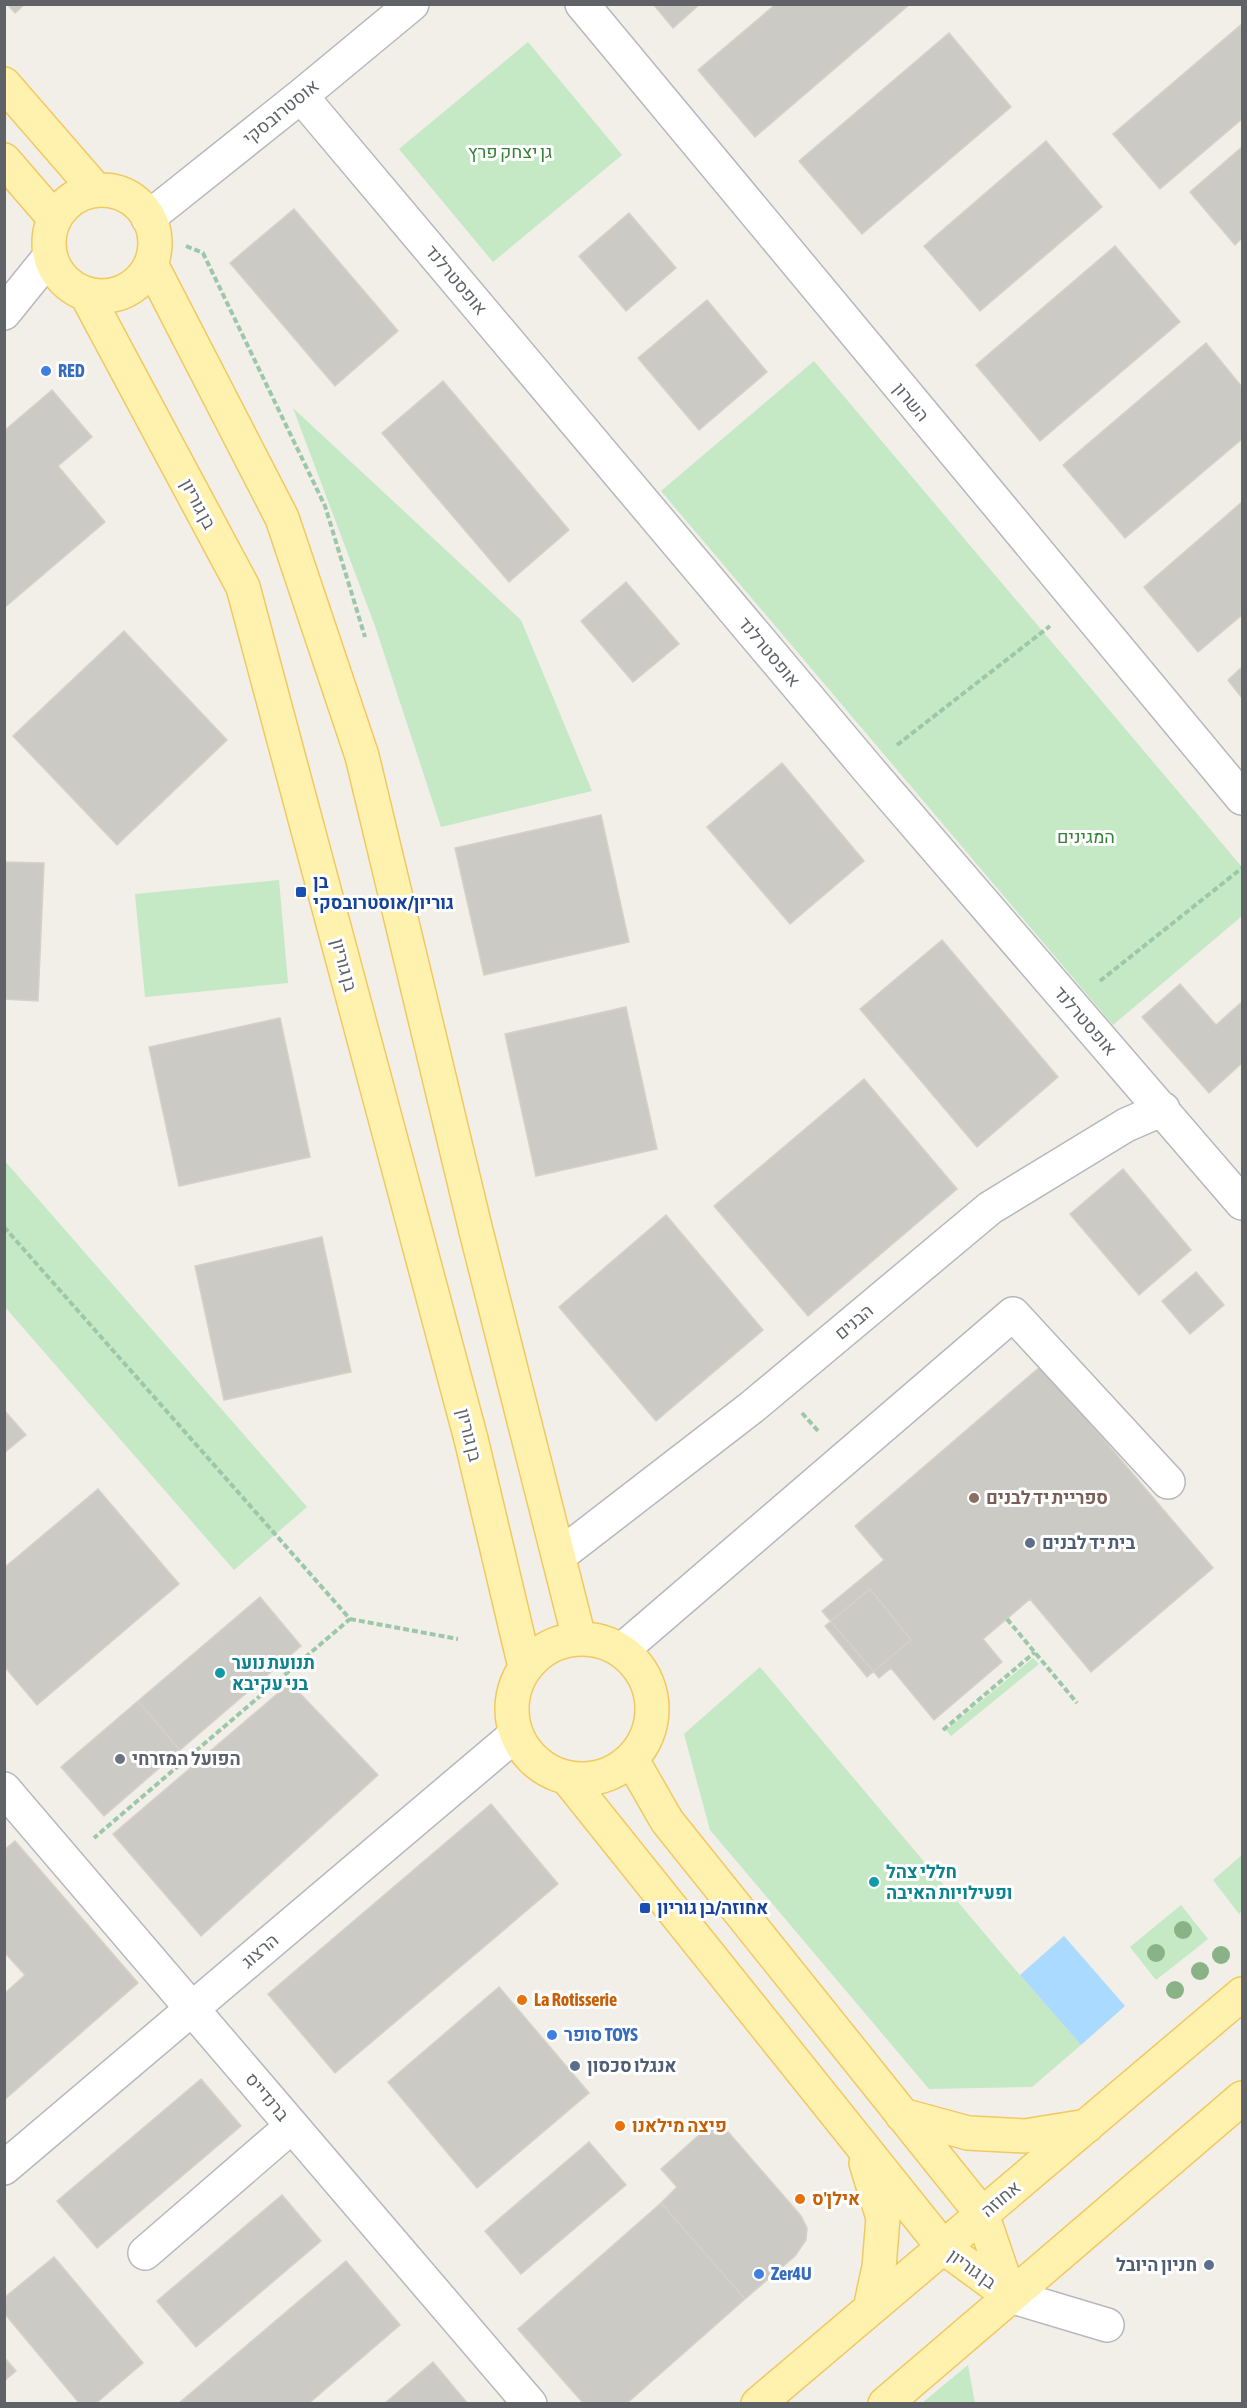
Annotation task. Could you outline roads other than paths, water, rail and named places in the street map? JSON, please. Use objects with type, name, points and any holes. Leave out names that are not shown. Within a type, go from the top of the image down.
[{"type":"main road","points":[[4,84],[96,190]]},
{"type":"main road","points":[[4,160],[56,219]]},
{"type":"main road","points":[[96,190],[114,192],[128,197],[140,206],[148,218],[155,247],[151,264],[135,285],[120,293],[103,297],[86,294],[70,286],[57,273],[50,256],[51,230],[66,205],[79,195],[96,190]]},
{"type":"main road","points":[[151,264],[282,518],[362,756],[473,1220],[579,1638]]},
{"type":"main road","name":"בן גוריון","points":[[86,294],[243,587],[471,1439],[525,1667]]},
{"type":"main road","points":[[579,1638],[603,1641],[622,1650],[644,1676],[650,1691],[653,1716],[646,1740],[632,1760],[613,1773],[591,1780],[568,1779],[546,1771],[527,1755],[515,1735],[511,1711],[514,1688],[525,1667],[540,1652],[559,1642],[579,1638]]},
{"type":"main road","name":"בן גוריון","points":[[632,1760],[666,1821],[982,2214],[1010,2296]]},
{"type":"main road","name":"בן גוריון","points":[[568,1779],[943,2247],[1010,2296]]},
{"type":"main road","name":"אחוזה","points":[[758,2403],[1242,1994]]},
{"type":"main road","points":[[885,2403],[1242,2098]]},
{"type":"main road","points":[[902,2115],[968,2133],[1025,2136],[1088,2126]]},
{"type":"main road","points":[[861,2147],[883,2218],[879,2267],[870,2309]]},
{"type":"street","name":"אוסטרובסקי","points":[[148,218],[412,4]]},
{"type":"street","name":"השרון","points":[[582,4],[1242,798]]},
{"type":"street","name":"אופסטרלנד","points":[[301,96],[868,768],[1242,1203]]},
{"type":"street","points":[[4,314],[50,256]]},
{"type":"street","name":"הבנים","points":[[559,1556],[778,1386],[990,1208],[1126,1125],[1163,1109]]},
{"type":"street","points":[[622,1650],[1013,1314],[1168,1482]]},
{"type":"street","name":"הרצוג","points":[[4,2168],[515,1735]]},
{"type":"street","name":"ברנדייס","points":[[4,1789],[530,2403]]},
{"type":"street","points":[[145,2253],[292,2126]]},
{"type":"street","points":[[1010,2296],[1107,2325]]},
{"type":"water","points":[[1064,1936],[1125,2006],[1081,2045],[1020,1975]]},
{"type":"place","name":"RED","points":[[46,371]]},
{"type":"place","name":"בן גוריון/אוסטרובסקי","points":[[301,892]]},
{"type":"place","name":"ספריית יד לבנים","points":[[974,1498]]},
{"type":"place","name":"בית יד לבנים","points":[[1030,1543]]},
{"type":"place","name":"תנועת נוער בני עקיבא","points":[[220,1673]]},
{"type":"place","name":"הפועל המזרחי","points":[[120,1759]]},
{"type":"place","name":"חללי צהל ופעילויות האיבה","points":[[874,1882]]},
{"type":"place","name":"אחוזה/בן גוריון","points":[[645,1908]]},
{"type":"place","name":"La Rotisserie","points":[[522,2000]]},
{"type":"place","name":"סופר TOYS","points":[[552,2035]]},
{"type":"place","name":"אנגלו סכסון","points":[[575,2066]]},
{"type":"place","name":"פיצה מילאנו","points":[[620,2126]]},
{"type":"place","name":"אילן'ס","points":[[800,2199]]},
{"type":"place","name":"חניון היובל","points":[[1209,2265]]},
{"type":"place","name":"Zer4U","points":[[759,2274]]},
{"type":"park label","name":"גן יצחק פרץ","points":[[510,152]]},
{"type":"park label","name":"המגינים","points":[[1086,837]]}]
